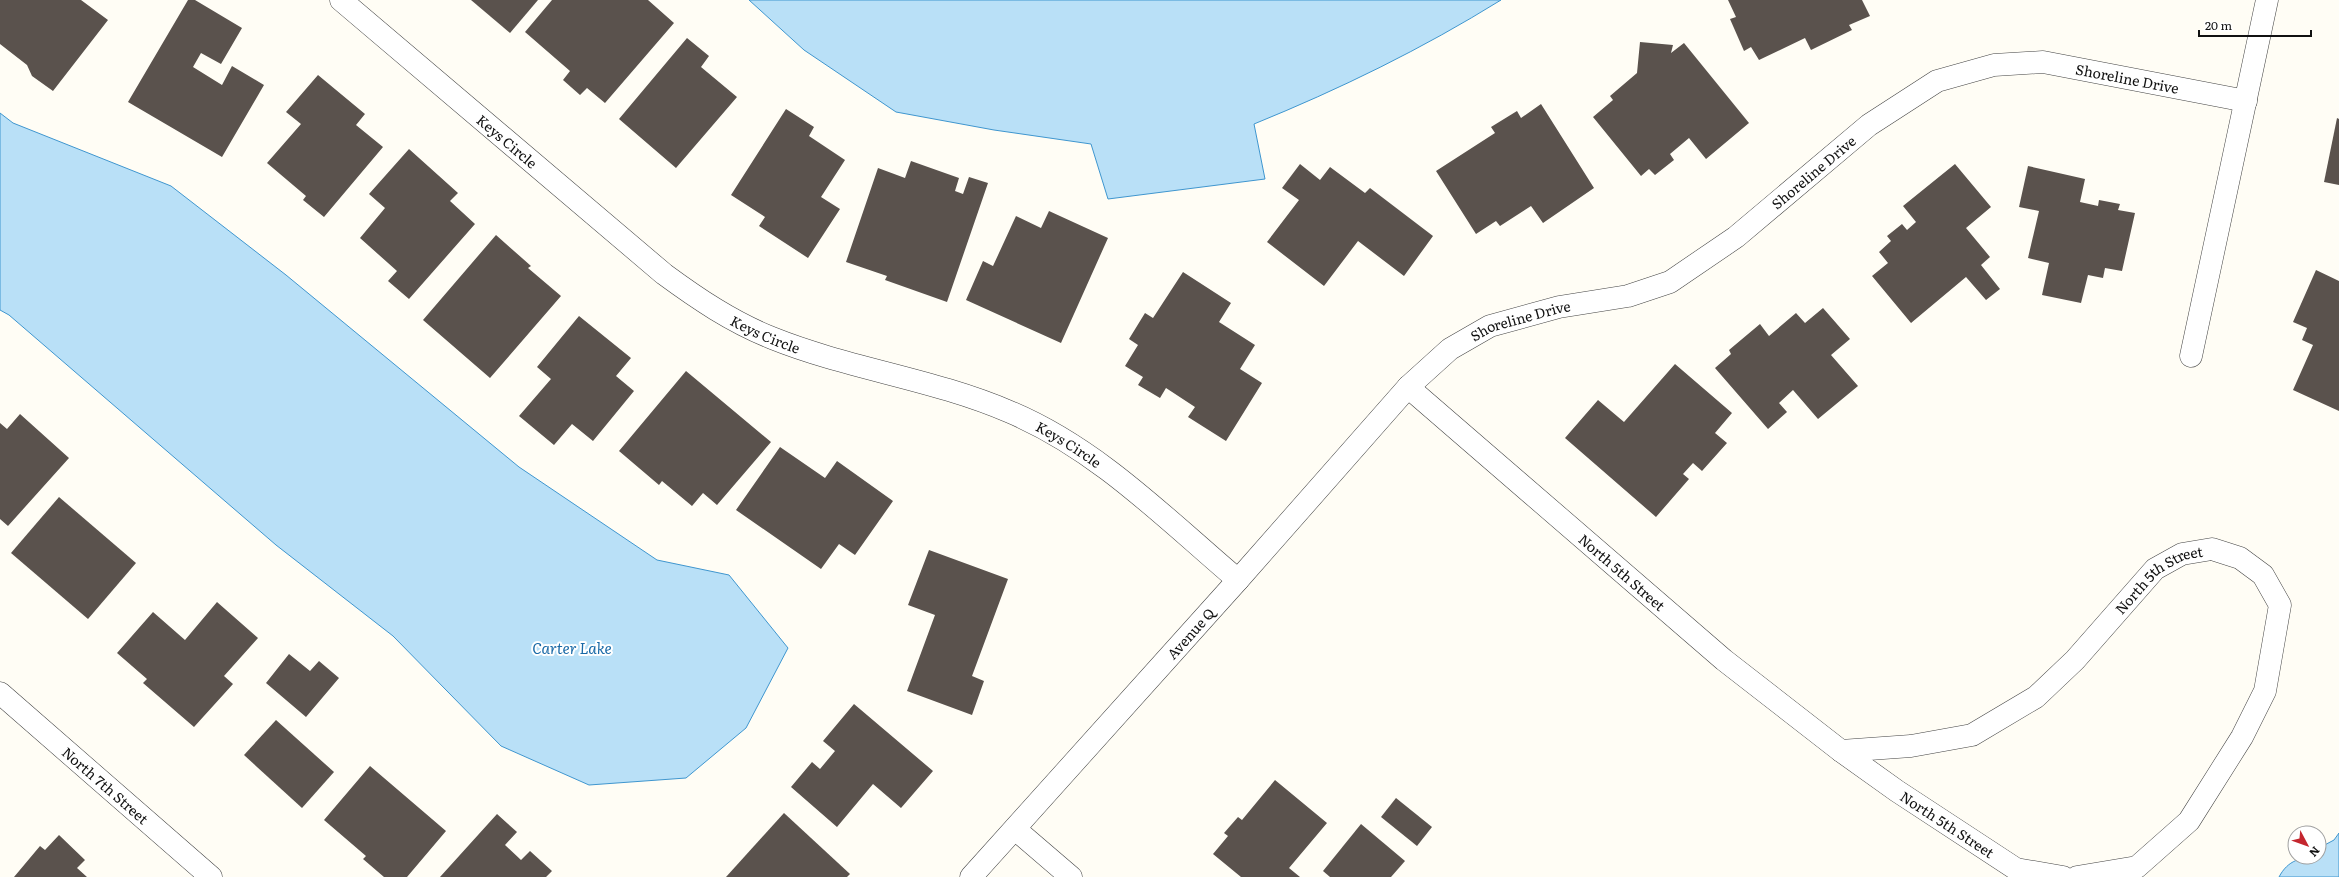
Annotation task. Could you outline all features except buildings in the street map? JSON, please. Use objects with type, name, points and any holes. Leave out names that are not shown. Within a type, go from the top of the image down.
[{"type":"street","name":"Keys Circle","points":[[341,0],[664,274],[698,299],[734,321],[772,338],[811,352],[969,397],[1008,411],[1046,428],[1082,450],[1116,476],[1238,580]]},
{"type":"street","points":[[2191,356],[2267,0]]},
{"type":"street","name":"Shoreline Drive","points":[[1408,387],[1450,349],[1490,326],[1559,307],[1628,296],[1670,282],[1736,237],[1869,125],[1937,81],[1994,64],[2043,62],[2246,101]]},
{"type":"street","name":"Avenue Q","points":[[971,877],[1238,580],[1408,387]]},
{"type":"street","name":"North 5th Street","points":[[1408,387],[1724,660],[1841,751],[1897,791],[2016,869],[2063,877]]},
{"type":"street","name":"North 5th Street","points":[[1841,751],[1911,746],[1972,735],[2036,697],[2075,660],[2155,569],[2182,554],[2212,549],[2240,558],[2263,576],[2280,604],[2265,691],[2242,738],[2189,821],[2137,867],[2077,877]]},
{"type":"street","name":"North 7th Street","points":[[0,693],[211,877]]},
{"type":"street","points":[[1015,829],[1071,877]]},
{"type":"water","points":[[749,0],[1501,0],[1411,52],[1318,97],[1254,124],[1265,179],[1108,199],[1091,144],[994,130],[896,112],[804,50]]},
{"type":"water","name":"Carter Lake","points":[[0,113],[13,123],[171,186],[286,275],[519,467],[657,560],[729,575],[788,648],[746,728],[686,778],[589,785],[501,746],[393,636],[276,545],[9,315],[0,310]]},
{"type":"water","points":[[2339,833],[2339,877],[2279,877],[2289,865],[2327,865],[2327,844],[2334,840]]}]
